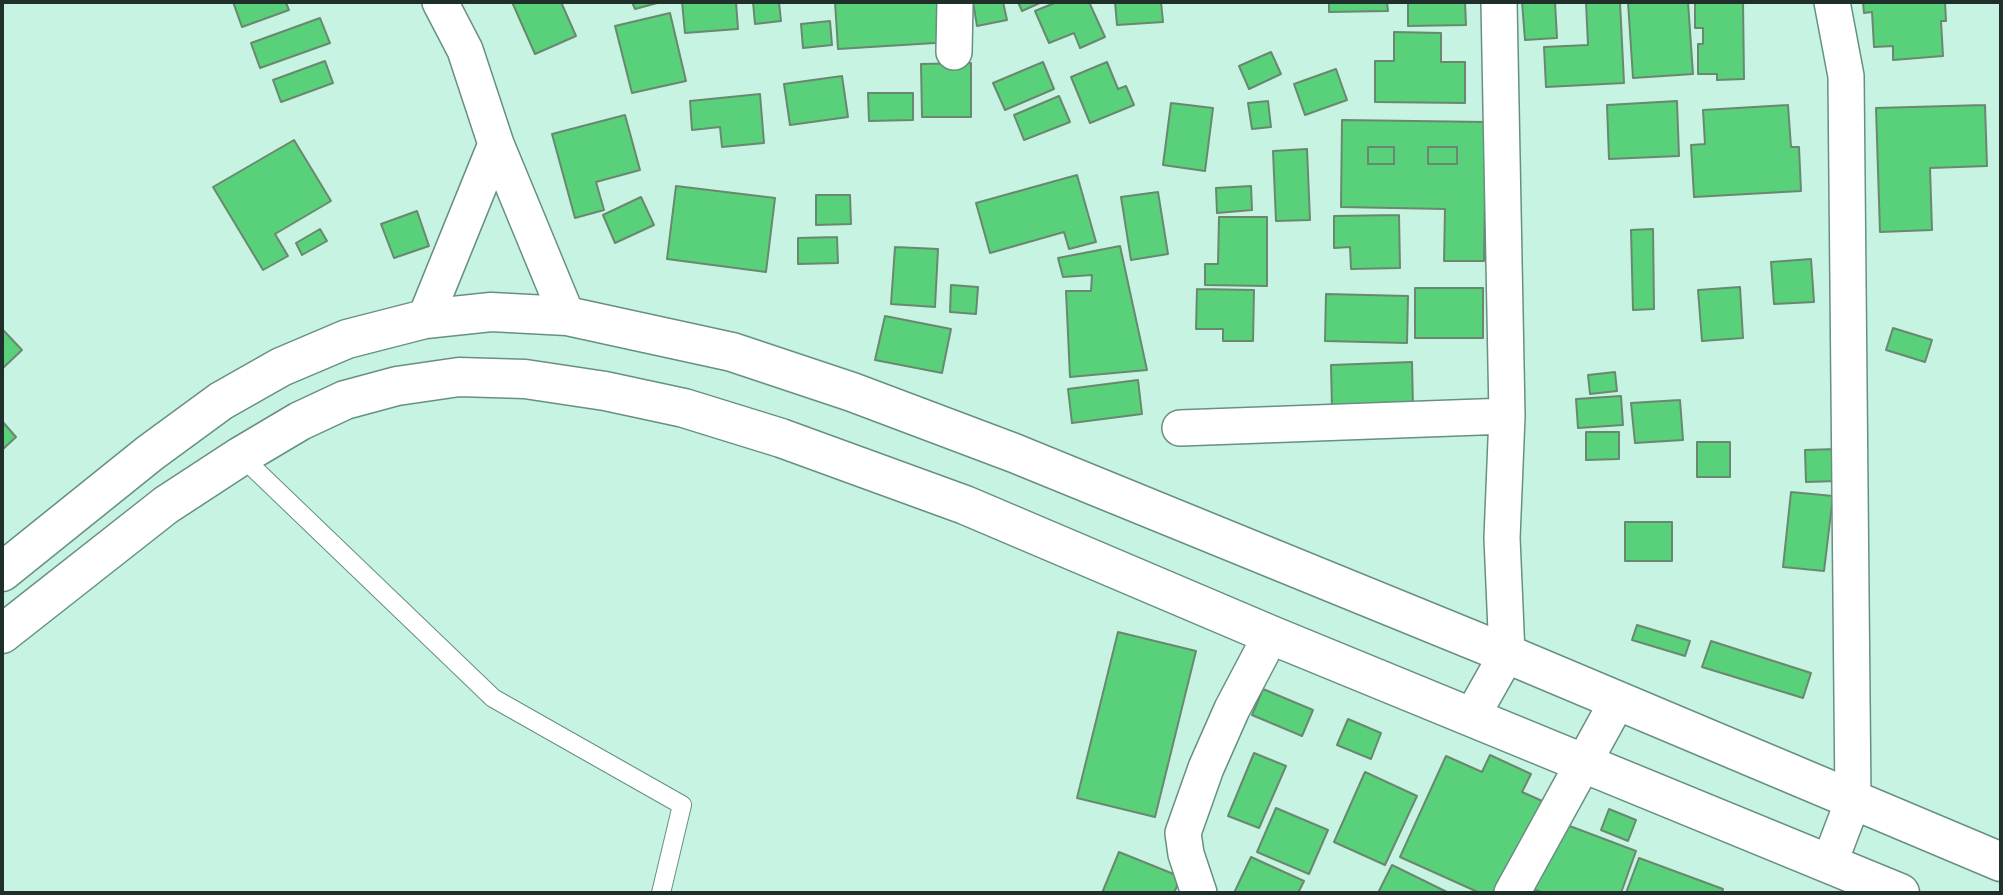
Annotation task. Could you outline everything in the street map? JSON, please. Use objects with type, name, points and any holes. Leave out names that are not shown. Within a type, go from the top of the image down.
[{"type":"street","points":[[440,2],[465,50],[496,144],[567,316]]},
{"type":"street","points":[[954,52],[955,2]]},
{"type":"street","points":[[1472,716],[1507,654],[1502,538],[1507,416],[1499,2]]},
{"type":"street","points":[[1829,864],[1853,801],[1846,76],[1832,2]]},
{"type":"street","points":[[425,319],[496,144]]},
{"type":"street","points":[[2,572],[150,453],[221,401],[281,367],[347,339],[425,319],[491,312],[567,316],[732,352],[852,392],[1014,453],[1507,654],[2001,862]]},
{"type":"street","points":[[2,634],[166,505],[300,421],[345,400],[397,386],[459,377],[525,379],[605,391],[684,408],[769,434],[965,505],[1271,635],[1900,893]]},
{"type":"street","points":[[1180,428],[1507,416]]},
{"type":"street","points":[[1199,893],[1186,853],[1183,833],[1206,768],[1232,709],[1271,635]]},
{"type":"street","points":[[1512,893],[1617,702]]},
{"type":"lane","points":[[241,456],[493,698],[682,805],[661,893]]},
{"type":"building","points":[[233,2],[288,2],[286,3],[289,10],[242,27]]},
{"type":"building","points":[[512,2],[561,2],[576,36],[535,54]]},
{"type":"building","points":[[632,2],[661,2],[635,9]]},
{"type":"building","points":[[682,2],[736,2],[738,29],[685,33]]},
{"type":"building","points":[[753,2],[779,2],[781,21],[755,24]]},
{"type":"building","points":[[835,2],[949,2],[951,42],[838,49]]},
{"type":"building","points":[[973,2],[1003,2],[1007,20],[977,26]]},
{"type":"building","points":[[1018,2],[1042,2],[1022,11]]},
{"type":"building","points":[[1057,2],[1089,2],[1105,37],[1080,48],[1074,33],[1049,43],[1035,11]]},
{"type":"building","points":[[1115,2],[1161,2],[1163,22],[1117,25]]},
{"type":"building","points":[[1329,2],[1387,2],[1388,11],[1329,12]]},
{"type":"building","points":[[1408,2],[1465,2],[1466,25],[1408,26]]},
{"type":"building","points":[[1522,2],[1555,2],[1557,38],[1525,40]]},
{"type":"building","points":[[1586,2],[1620,2],[1624,83],[1546,87],[1544,47],[1588,45]]},
{"type":"building","points":[[1628,2],[1688,2],[1693,74],[1633,78]]},
{"type":"building","points":[[1695,2],[1743,2],[1744,79],[1717,80],[1717,74],[1698,74],[1698,44],[1703,44],[1703,28],[1695,28]]},
{"type":"building","points":[[1863,2],[1945,2],[1946,21],[1941,21],[1943,56],[1893,60],[1893,46],[1874,47],[1872,12],[1864,13]]},
{"type":"building","points":[[670,13],[686,81],[632,93],[615,26]]},
{"type":"building","points":[[320,18],[330,43],[260,68],[251,43]]},
{"type":"building","points":[[830,21],[832,45],[803,48],[801,24]]},
{"type":"building","points":[[1394,32],[1441,33],[1441,62],[1465,62],[1465,103],[1375,102],[1375,61],[1394,61]]},
{"type":"building","points":[[1271,52],[1281,74],[1249,89],[1239,66]]},
{"type":"building","points":[[325,61],[333,83],[281,102],[273,80]]},
{"type":"building","points":[[1043,62],[1054,89],[1005,110],[993,83]]},
{"type":"building","points":[[1107,62],[1118,89],[1126,86],[1134,105],[1090,123],[1071,77]]},
{"type":"building","points":[[971,63],[971,117],[922,117],[921,64]]},
{"type":"building","points":[[1336,69],[1347,100],[1305,115],[1294,84]]},
{"type":"building","points":[[842,76],[848,117],[790,125],[784,84]]},
{"type":"building","points":[[868,93],[913,93],[913,120],[869,121]]},
{"type":"building","points":[[760,94],[764,143],[722,147],[720,127],[692,130],[690,101]]},
{"type":"building","points":[[1059,96],[1070,122],[1024,140],[1014,115]]},
{"type":"building","points":[[1268,101],[1271,127],[1252,129],[1248,103]]},
{"type":"building","points":[[1677,101],[1679,156],[1609,159],[1607,105]]},
{"type":"building","points":[[1171,103],[1213,108],[1205,171],[1163,165]]},
{"type":"building","points":[[1788,105],[1791,147],[1799,147],[1801,191],[1694,197],[1691,145],[1705,144],[1703,110]]},
{"type":"building","points":[[1985,105],[1987,166],[1930,168],[1932,230],[1880,232],[1876,108]]},
{"type":"building","points":[[625,115],[640,170],[596,182],[604,210],[575,218],[552,134]]},
{"type":"building","points":[[1342,120],[1486,122],[1484,261],[1444,261],[1445,209],[1341,207]],"holes":[[[1368,147],[1394,147],[1394,164],[1368,164]],[[1428,147],[1457,147],[1457,164],[1428,164]]]},
{"type":"building","points":[[294,140],[331,201],[275,234],[288,256],[263,270],[213,187]]},
{"type":"building","points":[[1368,147],[1394,147],[1394,164],[1368,164]]},
{"type":"building","points":[[1428,147],[1457,147],[1457,164],[1428,164]]},
{"type":"building","points":[[1307,149],[1310,220],[1276,221],[1273,151]]},
{"type":"building","points":[[1077,175],[1096,242],[1069,249],[1064,232],[990,253],[976,203]]},
{"type":"building","points":[[676,186],[775,198],[766,272],[667,259]]},
{"type":"building","points":[[1251,186],[1252,210],[1217,213],[1216,188]]},
{"type":"building","points":[[1158,192],[1168,254],[1131,260],[1121,197]]},
{"type":"building","points":[[816,195],[850,195],[851,224],[816,225]]},
{"type":"building","points":[[641,197],[654,225],[615,243],[603,215]]},
{"type":"building","points":[[417,211],[429,246],[394,258],[381,224]]},
{"type":"building","points":[[1399,215],[1400,268],[1351,269],[1350,247],[1334,248],[1334,216]]},
{"type":"building","points":[[1219,217],[1267,217],[1267,286],[1205,285],[1205,264],[1218,264]]},
{"type":"building","points":[[320,229],[327,241],[302,255],[296,243]]},
{"type":"building","points":[[1653,229],[1654,309],[1633,310],[1631,230]]},
{"type":"building","points":[[837,237],[838,263],[798,264],[798,238]]},
{"type":"building","points":[[1120,246],[1147,370],[1070,377],[1066,291],[1091,291],[1092,275],[1063,277],[1058,258]]},
{"type":"building","points":[[895,247],[938,249],[935,307],[891,304]]},
{"type":"building","points":[[1811,259],[1814,302],[1774,304],[1771,262]]},
{"type":"building","points":[[951,285],[978,287],[976,314],[950,312]]},
{"type":"building","points":[[1740,287],[1743,338],[1702,341],[1698,290]]},
{"type":"building","points":[[1415,288],[1483,288],[1483,338],[1415,338]]},
{"type":"building","points":[[1197,289],[1254,290],[1253,341],[1223,341],[1223,329],[1196,329]]},
{"type":"building","points":[[1326,294],[1408,296],[1407,343],[1325,341]]},
{"type":"building","points":[[885,316],[951,329],[942,373],[875,360]]},
{"type":"building","points":[[1893,328],[1932,340],[1925,362],[1886,350]]},
{"type":"building","points":[[4,331],[22,350],[3,368],[2,333]]},
{"type":"building","points":[[1412,362],[1413,408],[1332,410],[1331,365]]},
{"type":"building","points":[[1615,372],[1617,391],[1590,394],[1588,375]]},
{"type":"building","points":[[1138,380],[1142,414],[1072,423],[1068,389]]},
{"type":"building","points":[[1621,396],[1623,425],[1578,428],[1576,399]]},
{"type":"building","points":[[1680,400],[1683,440],[1635,443],[1631,403]]},
{"type":"building","points":[[2,421],[16,437],[2,450]]},
{"type":"building","points":[[1586,432],[1619,432],[1619,459],[1586,460]]},
{"type":"building","points":[[1697,442],[1730,442],[1730,477],[1697,477]]},
{"type":"building","points":[[1837,449],[1838,481],[1806,482],[1805,450]]},
{"type":"building","points":[[1791,492],[1833,496],[1824,571],[1783,567]]},
{"type":"building","points":[[1625,522],[1672,522],[1672,561],[1625,561]]},
{"type":"building","points":[[1637,625],[1690,641],[1685,656],[1632,640]]},
{"type":"building","points":[[1118,632],[1196,651],[1155,817],[1077,798]]},
{"type":"building","points":[[1711,641],[1811,673],[1803,698],[1702,667]]},
{"type":"building","points":[[1263,689],[1313,710],[1302,736],[1252,715]]},
{"type":"building","points":[[1348,719],[1381,733],[1371,759],[1337,745]]},
{"type":"building","points":[[1254,753],[1286,766],[1259,828],[1228,816]]},
{"type":"building","points":[[1490,755],[1531,774],[1522,792],[1549,804],[1507,893],[1480,893],[1400,857],[1446,756],[1482,772]]},
{"type":"building","points":[[1365,772],[1417,796],[1385,865],[1334,842]]},
{"type":"building","points":[[1276,808],[1328,830],[1309,874],[1257,852]]},
{"type":"building","points":[[1609,809],[1636,820],[1628,841],[1601,830]]},
{"type":"building","points":[[1559,822],[1636,851],[1621,893],[1544,893],[1533,889]]},
{"type":"building","points":[[1119,852],[1181,877],[1174,893],[1102,893]]},
{"type":"building","points":[[1251,857],[1304,881],[1298,893],[1234,893]]},
{"type":"building","points":[[1639,858],[1723,889],[1722,893],[1626,893]]},
{"type":"building","points":[[1392,865],[1449,893],[1378,893]]}]
